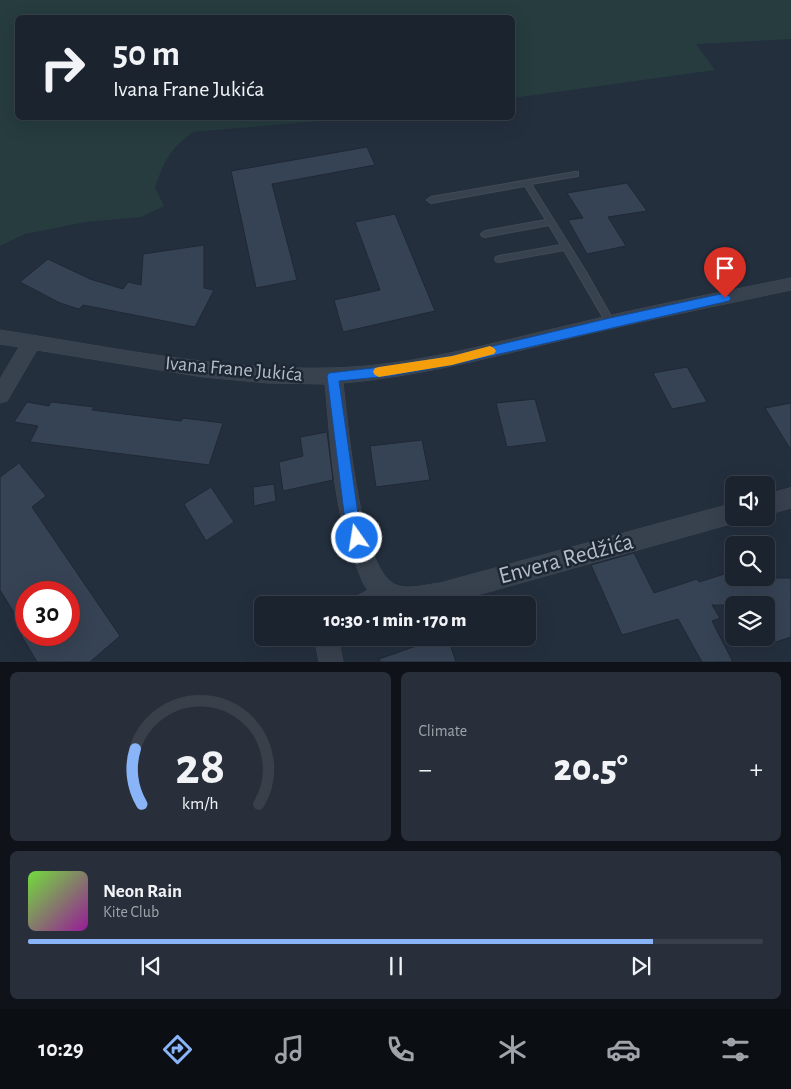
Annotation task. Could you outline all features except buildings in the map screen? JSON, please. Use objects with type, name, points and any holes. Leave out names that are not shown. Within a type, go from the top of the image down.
[{"type":"street","name":"Ivana Frane Jukića","points":[[0,337],[203,369],[268,376],[333,376],[390,371],[452,360],[610,322],[791,284]]},
{"type":"street","points":[[0,395],[32,342]]},
{"type":"street","points":[[333,376],[352,521],[362,556],[372,579],[387,593],[381,596]]},
{"type":"street","points":[[775,502],[791,498]]},
{"type":"street","name":"Envera Redžića","points":[[387,593],[410,598],[440,594],[725,515]]},
{"type":"street","points":[[328,646],[331,662]]},
{"type":"lane","points":[[431,200],[575,174]]},
{"type":"lane","points":[[526,182],[610,322]]},
{"type":"lane","points":[[485,234],[550,222]]},
{"type":"lane","points":[[499,259],[566,247]]},
{"type":"green space","points":[[0,0],[791,0],[791,39],[696,44],[715,70],[515,98],[515,15],[15,15],[15,120],[330,120],[193,132],[173,150],[162,170],[155,188],[164,206],[141,217],[85,222],[25,234],[0,246]]},
{"type":"slow traffic","points":[[379,372],[452,360],[490,351]]},
{"type":"route","points":[[357,538],[352,521],[333,376],[390,371],[452,360],[610,322],[725,298]]}]
